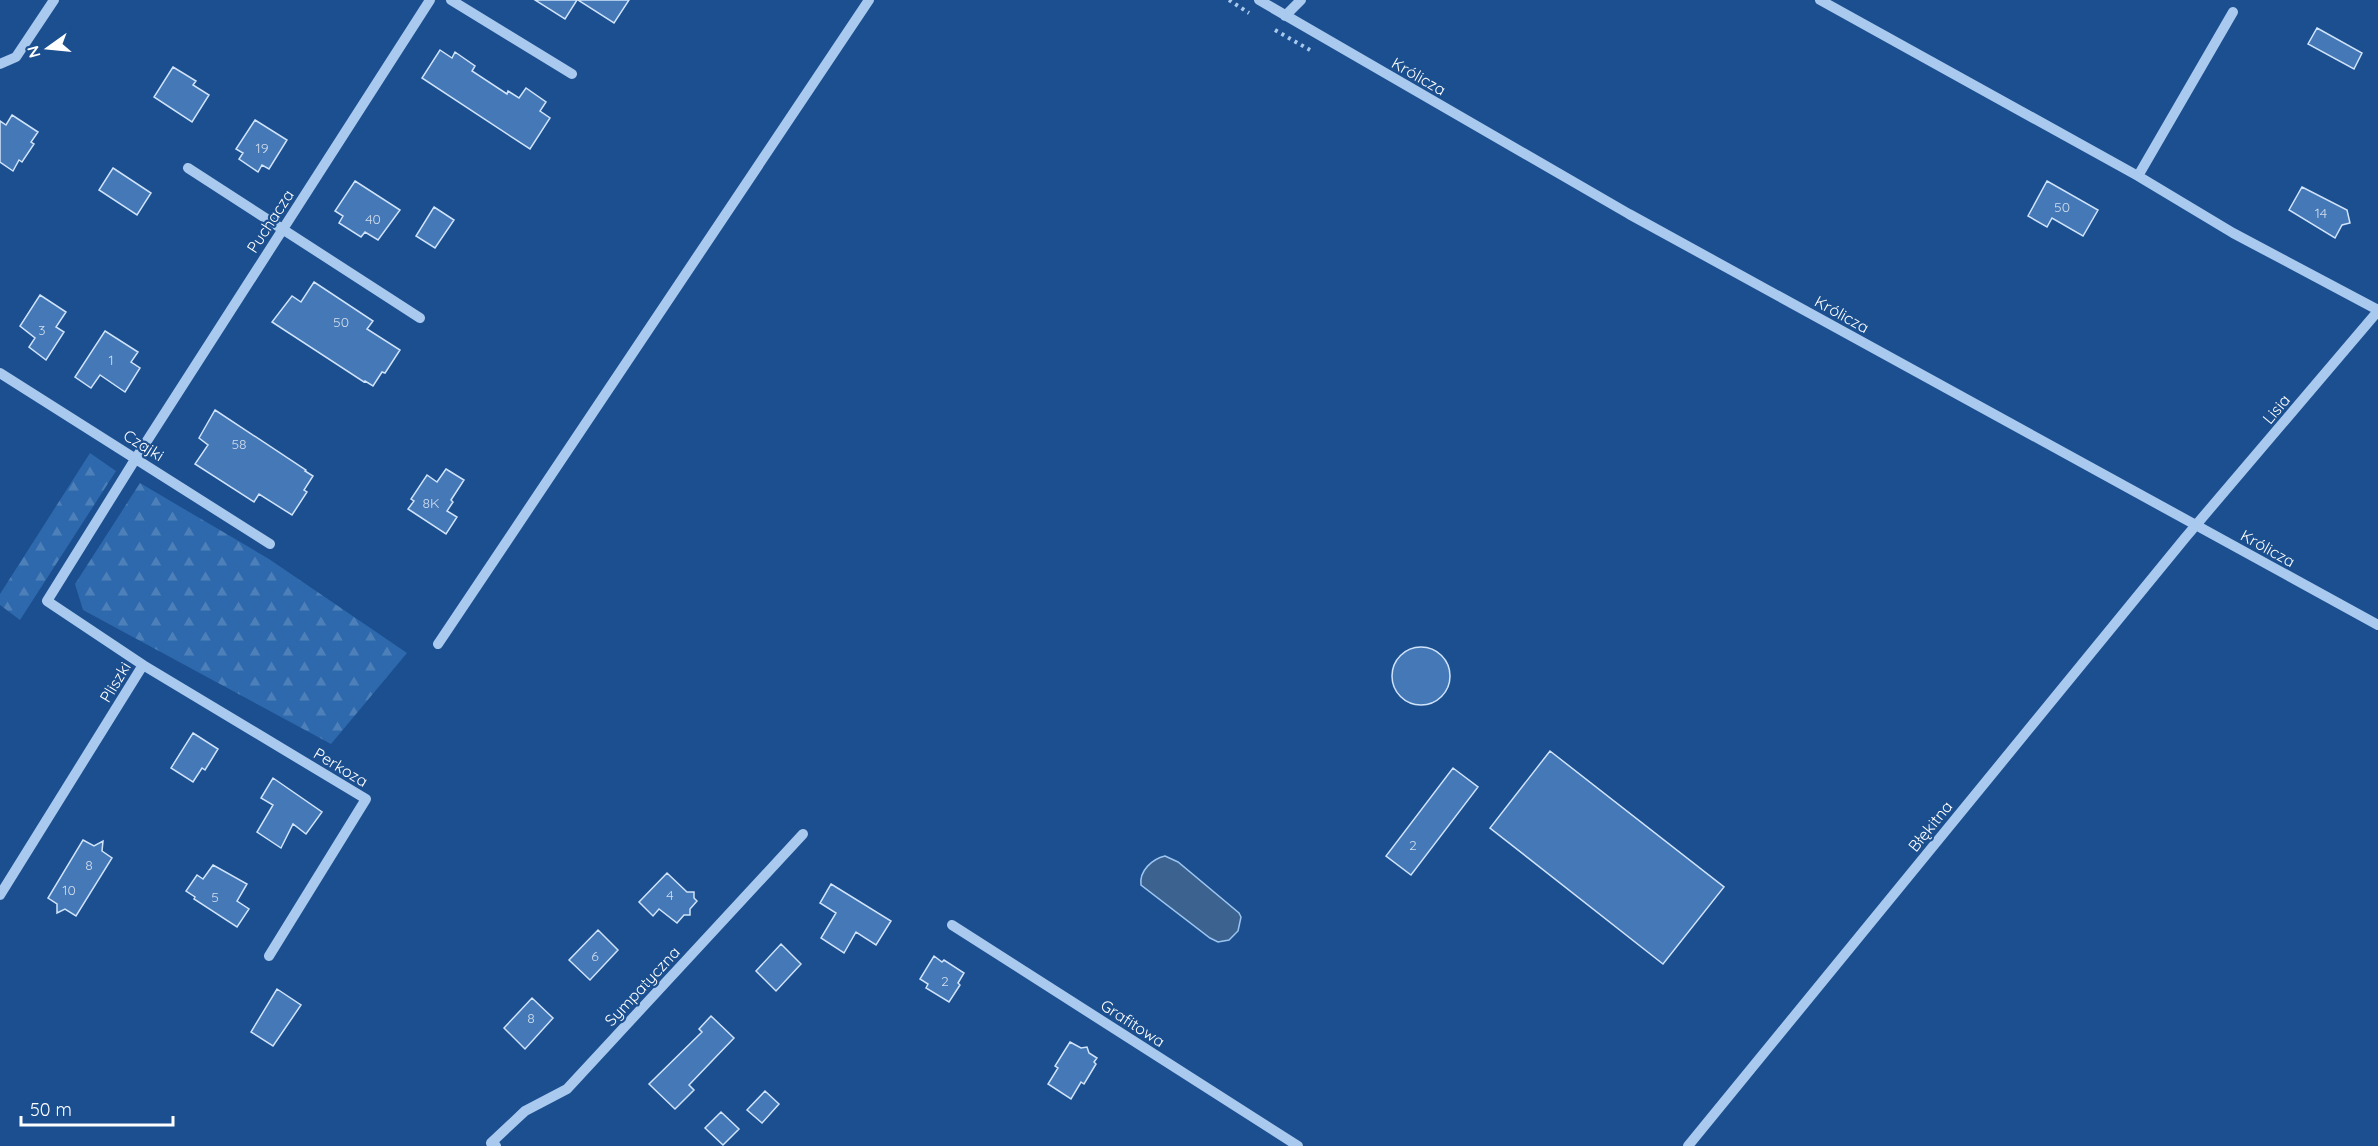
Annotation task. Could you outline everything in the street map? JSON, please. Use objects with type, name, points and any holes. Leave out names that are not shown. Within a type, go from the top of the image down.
[{"type":"street","points":[[0,64],[16,57],[54,0]]},
{"type":"street","name":"Puchacza","points":[[136,458],[430,0]]},
{"type":"street","points":[[451,0],[572,74]]},
{"type":"street","points":[[438,644],[869,0]]},
{"type":"street","name":"Królicza","points":[[1260,0],[1629,214],[2378,625]]},
{"type":"street","points":[[1285,16],[1301,0]]},
{"type":"street","points":[[1820,0],[2138,176],[2233,233],[2378,310]]},
{"type":"street","points":[[2138,176],[2233,12]]},
{"type":"street","points":[[188,168],[420,318]]},
{"type":"street","name":"Lisia","points":[[2197,526],[2378,310]]},
{"type":"street","name":"Czajki","points":[[0,373],[270,544]]},
{"type":"street","name":"Pliszki","points":[[0,895],[143,665],[47,601],[136,458]]},
{"type":"street","name":"Błękitna","points":[[1688,1146],[2197,526]]},
{"type":"street","name":"Perkoza","points":[[143,665],[366,799],[269,956]]},
{"type":"street","name":"Sympatyczna","points":[[493,1144],[525,1111],[567,1089],[803,834]]},
{"type":"street","name":"Grafitowa","points":[[952,925],[1298,1146]]},
{"type":"green space","points":[[90,453],[116,471],[20,620],[0,605],[0,594]]},
{"type":"green space","points":[[140,483],[269,559],[407,653],[331,744],[83,610],[75,584]]},
{"type":"shaded area","points":[[1165,856],[1178,862],[1239,913],[1241,917],[1238,931],[1229,940],[1218,942],[1210,938],[1141,885],[1142,875],[1147,866]]},
{"type":"building","points":[[535,0],[577,0],[565,19]]},
{"type":"building","points":[[578,0],[629,0],[614,23]]},
{"type":"building","points":[[2317,28],[2362,53],[2354,69],[2308,44]]},
{"type":"building","points":[[440,50],[452,58],[455,52],[475,66],[472,71],[507,94],[508,91],[519,98],[526,88],[546,102],[540,111],[550,118],[530,149],[422,78]]},
{"type":"building","points":[[173,67],[196,81],[193,85],[209,95],[192,122],[154,97]]},
{"type":"building","points":[[12,115],[38,132],[31,142],[34,144],[22,162],[19,160],[13,171],[0,162],[0,121],[6,125]]},
{"type":"building","points":[[255,120],[287,140],[269,169],[262,165],[258,172],[239,159],[243,153],[236,149]]},
{"type":"building","points":[[113,168],[151,193],[137,215],[99,190]]},
{"type":"building","points":[[355,181],[400,210],[378,240],[365,232],[361,237],[339,223],[343,216],[335,211]]},
{"type":"building","points":[[2047,181],[2098,210],[2083,236],[2052,218],[2047,227],[2028,216]]},
{"type":"building","points":[[2302,187],[2347,210],[2350,223],[2342,225],[2335,238],[2289,210]]},
{"type":"building","points":[[434,207],[454,220],[435,248],[416,236]]},
{"type":"building","points":[[314,282],[373,321],[367,329],[400,350],[385,373],[382,372],[373,386],[272,322],[292,296],[301,302]]},
{"type":"building","points":[[40,295],[66,312],[56,327],[64,332],[46,360],[29,347],[35,338],[20,326]]},
{"type":"building","points":[[105,331],[138,352],[131,362],[140,368],[125,392],[100,375],[91,388],[75,377]]},
{"type":"building","points":[[215,410],[313,476],[304,490],[307,492],[292,515],[259,494],[254,502],[195,464],[208,445],[199,438]]},
{"type":"building","points":[[446,469],[464,480],[447,511],[457,517],[446,534],[408,509],[414,501],[411,499],[427,475],[437,482]]},
{"type":"building","points":[[1421,647],[1432,649],[1445,660],[1450,676],[1448,687],[1437,700],[1421,705],[1410,703],[1397,692],[1392,676],[1394,665],[1405,652]]},
{"type":"building","points":[[193,733],[218,749],[205,770],[202,768],[193,782],[171,768]]},
{"type":"building","points":[[1550,751],[1724,887],[1663,964],[1490,828]]},
{"type":"building","points":[[1453,768],[1478,787],[1411,875],[1386,856]]},
{"type":"building","points":[[273,778],[322,812],[306,834],[293,824],[281,848],[257,832],[273,805],[261,798]]},
{"type":"building","points":[[83,840],[94,846],[103,841],[102,851],[112,858],[76,916],[65,909],[57,913],[57,904],[48,898]]},
{"type":"building","points":[[213,865],[247,884],[237,901],[249,909],[237,927],[194,899],[195,897],[186,891],[197,875],[203,879]]},
{"type":"building","points":[[667,873],[687,892],[694,892],[694,898],[697,901],[690,909],[690,915],[684,915],[677,923],[659,909],[653,916],[639,902]]},
{"type":"building","points":[[831,884],[891,921],[876,945],[856,932],[844,953],[821,938],[836,913],[820,903]]},
{"type":"building","points":[[598,930],[618,950],[590,980],[569,960]]},
{"type":"building","points":[[781,944],[801,964],[776,991],[756,971]]},
{"type":"building","points":[[934,956],[964,973],[958,983],[960,985],[949,1002],[926,988],[928,984],[920,979]]},
{"type":"building","points":[[277,989],[301,1005],[273,1046],[251,1032]]},
{"type":"building","points":[[532,998],[553,1018],[525,1049],[504,1028]]},
{"type":"building","points":[[711,1016],[734,1038],[689,1085],[694,1090],[675,1109],[649,1084],[702,1032],[699,1029]]},
{"type":"building","points":[[1070,1042],[1081,1048],[1087,1047],[1089,1053],[1097,1058],[1084,1084],[1081,1082],[1071,1099],[1048,1084],[1058,1068],[1055,1066]]},
{"type":"building","points":[[765,1091],[779,1104],[762,1123],[747,1110]]},
{"type":"building","points":[[721,1112],[739,1129],[723,1145],[705,1128]]}]
